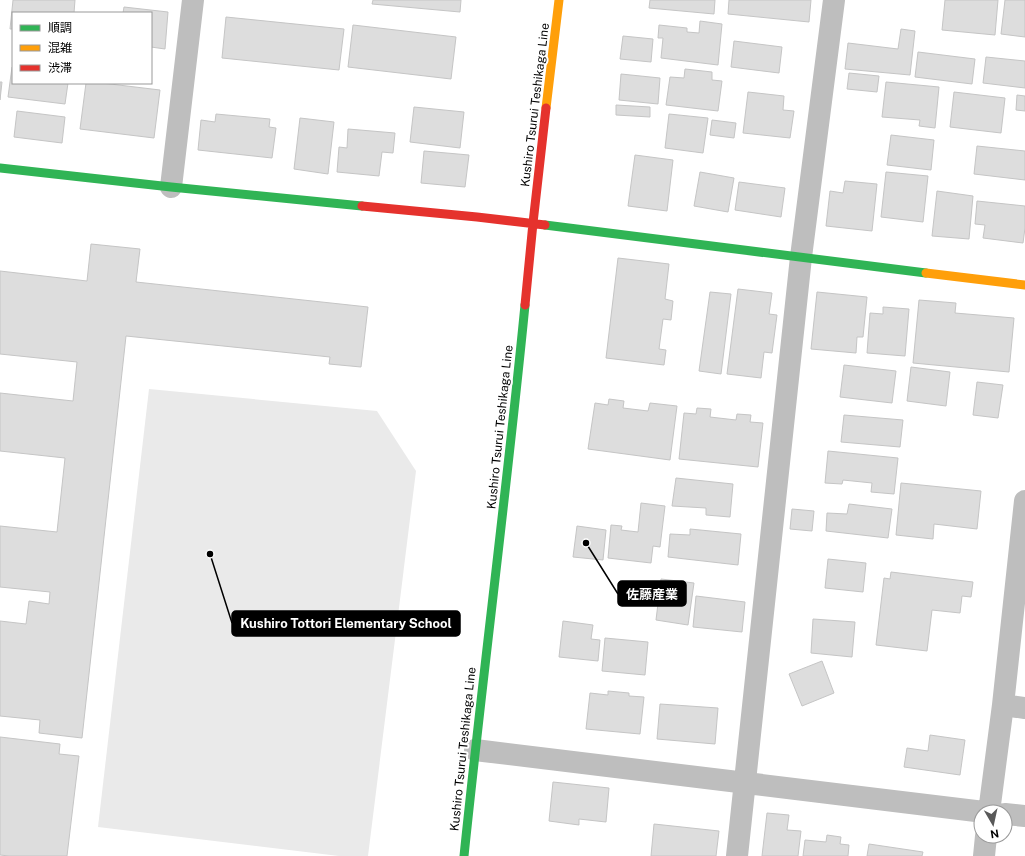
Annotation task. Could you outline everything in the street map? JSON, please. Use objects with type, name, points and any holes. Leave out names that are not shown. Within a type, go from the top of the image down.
[{"type":"street","points":[[171,187],[193,0]]},
{"type":"street","name":"Kushiro Tsurui Teshikaga Line","points":[[464,856],[533,223],[559,0]]},
{"type":"street","points":[[737,856],[801,257],[834,0]]},
{"type":"street","points":[[0,168],[171,187],[533,223],[1025,285]]},
{"type":"street","points":[[990,804],[1023,546],[1025,501]]},
{"type":"street","points":[[1003,706],[1025,708]]},
{"type":"street","points":[[475,750],[973,811]]},
{"type":"street","points":[[1013,815],[1025,816]]},
{"type":"street","points":[[984,856],[985,844]]},
{"type":"shaded area","points":[[149,389],[377,411],[416,471],[368,856],[339,856],[98,827]]},
{"type":"building","points":[[13,0],[75,0],[74,12],[12,12],[12,29],[10,29]]},
{"type":"building","points":[[373,0],[461,0],[460,12],[372,4]]},
{"type":"building","points":[[650,0],[715,0],[714,14],[649,8]]},
{"type":"building","points":[[729,0],[811,0],[809,22],[728,14]]},
{"type":"building","points":[[945,0],[998,0],[995,35],[942,30]]},
{"type":"building","points":[[1005,0],[1025,0],[1025,37],[1001,34]]},
{"type":"building","points":[[124,7],[168,12],[165,49],[152,47],[152,12],[123,12]]},
{"type":"building","points":[[226,17],[344,29],[339,70],[222,58]]},
{"type":"building","points":[[700,21],[722,24],[718,65],[661,58],[663,38],[658,38],[659,25],[687,28],[687,32],[699,33]]},
{"type":"building","points":[[353,25],[456,37],[451,79],[348,67]]},
{"type":"building","points":[[901,29],[915,31],[910,75],[845,69],[848,43],[898,49]]},
{"type":"building","points":[[623,36],[653,39],[651,62],[620,59]]},
{"type":"building","points":[[734,41],[782,47],[779,73],[731,67]]},
{"type":"building","points":[[918,52],[975,59],[972,84],[915,77]]},
{"type":"building","points":[[986,57],[1025,61],[1025,88],[983,83]]},
{"type":"building","points":[[12,67],[12,84],[68,84],[65,104],[8,97]]},
{"type":"building","points":[[685,69],[712,72],[712,80],[722,81],[718,111],[666,105],[670,77],[684,78]]},
{"type":"building","points":[[849,73],[879,76],[877,92],[847,89]]},
{"type":"building","points":[[621,74],[660,78],[658,104],[619,100]]},
{"type":"building","points":[[0,82],[2,82],[0,100]]},
{"type":"building","points":[[886,82],[939,87],[935,128],[919,126],[920,120],[882,117]]},
{"type":"building","points":[[86,84],[110,84],[160,90],[154,138],[80,129]]},
{"type":"building","points":[[748,92],[784,96],[783,110],[794,111],[790,138],[743,133]]},
{"type":"building","points":[[954,92],[1005,98],[1001,133],[950,127]]},
{"type":"building","points":[[1017,95],[1025,96],[1025,111],[1016,110]]},
{"type":"building","points":[[616,105],[650,107],[650,117],[616,115]]},
{"type":"building","points":[[414,107],[464,112],[460,148],[410,142]]},
{"type":"building","points":[[17,111],[65,117],[62,143],[14,137]]},
{"type":"building","points":[[216,114],[270,119],[269,127],[276,128],[272,158],[198,150],[201,120],[215,122]]},
{"type":"building","points":[[669,114],[708,118],[703,153],[665,148]]},
{"type":"building","points":[[300,118],[334,122],[328,174],[294,169]]},
{"type":"building","points":[[712,120],[736,123],[734,138],[710,135]]},
{"type":"building","points":[[348,129],[395,133],[393,153],[382,152],[379,176],[337,172],[339,147],[347,148]]},
{"type":"building","points":[[891,135],[934,140],[931,170],[887,165]]},
{"type":"building","points":[[977,146],[1025,151],[1025,180],[974,174]]},
{"type":"building","points":[[424,151],[469,155],[465,187],[421,183]]},
{"type":"building","points":[[635,155],[673,160],[667,211],[628,206]]},
{"type":"building","points":[[700,172],[734,178],[728,212],[694,206]]},
{"type":"building","points":[[886,172],[928,176],[923,222],[881,217]]},
{"type":"building","points":[[845,181],[877,184],[872,231],[826,226],[830,191],[843,193]]},
{"type":"building","points":[[739,182],[785,188],[781,217],[735,210]]},
{"type":"building","points":[[937,191],[973,196],[969,239],[932,236]]},
{"type":"building","points":[[977,201],[1025,206],[1023,243],[983,238],[985,225],[975,224]]},
{"type":"building","points":[[91,244],[140,249],[136,282],[368,307],[361,367],[329,364],[330,357],[126,336],[82,738],[39,733],[40,720],[0,716],[0,621],[26,624],[29,601],[49,604],[50,592],[0,587],[0,526],[57,532],[65,458],[0,451],[0,393],[73,401],[77,362],[0,354],[0,271],[87,281]]},
{"type":"building","points":[[618,258],[669,264],[665,299],[673,301],[671,320],[663,319],[659,349],[666,350],[664,365],[606,358]]},
{"type":"building","points":[[738,289],[772,293],[769,314],[777,315],[772,353],[764,352],[761,378],[727,374]]},
{"type":"building","points":[[710,292],[731,294],[721,374],[699,371]]},
{"type":"building","points":[[817,292],[867,297],[863,337],[857,337],[856,353],[811,349]]},
{"type":"building","points":[[919,300],[956,303],[955,313],[1014,318],[1009,372],[913,363]]},
{"type":"building","points":[[883,307],[909,309],[905,356],[867,353],[870,313],[883,314]]},
{"type":"building","points":[[844,365],[896,371],[892,403],[840,397]]},
{"type":"building","points":[[911,367],[950,372],[946,406],[907,401]]},
{"type":"building","points":[[977,382],[1003,385],[998,418],[973,415]]},
{"type":"building","points":[[609,399],[624,401],[623,408],[648,411],[650,403],[677,406],[670,460],[588,449],[595,403],[608,405]]},
{"type":"building","points":[[697,408],[711,409],[710,417],[736,420],[737,414],[751,415],[750,422],[763,423],[758,467],[679,459],[684,413],[696,414]]},
{"type":"building","points":[[844,415],[903,420],[900,447],[841,442]]},
{"type":"building","points":[[828,451],[898,458],[894,494],[871,492],[872,483],[843,480],[842,484],[825,483]]},
{"type":"building","points":[[676,478],[733,484],[730,517],[706,515],[706,508],[672,506]]},
{"type":"building","points":[[901,483],[981,491],[977,529],[934,524],[933,539],[896,535]]},
{"type":"building","points":[[641,503],[665,506],[660,547],[653,546],[651,563],[608,558],[611,525],[622,526],[621,530],[638,532]]},
{"type":"building","points":[[849,504],[892,509],[888,538],[826,531],[827,513],[847,514]]},
{"type":"building","points":[[792,509],[814,511],[812,531],[790,529]]},
{"type":"building","points":[[577,526],[606,530],[603,560],[573,557]]},
{"type":"building","points":[[690,529],[741,534],[738,565],[668,557],[670,534],[690,535]]},
{"type":"building","points":[[828,559],[866,563],[863,592],[825,588]]},
{"type":"building","points":[[891,572],[973,582],[971,597],[962,596],[960,613],[932,610],[927,651],[876,645],[884,578],[890,579]]},
{"type":"building","points":[[661,579],[694,583],[688,625],[656,620]]},
{"type":"building","points":[[696,596],[745,602],[742,632],[693,627]]},
{"type":"building","points":[[813,619],[855,622],[852,657],[811,653]]},
{"type":"building","points":[[563,621],[593,625],[591,639],[600,640],[598,661],[559,657]]},
{"type":"building","points":[[605,638],[648,642],[645,675],[602,671]]},
{"type":"building","points":[[822,661],[834,693],[802,706],[789,674]]},
{"type":"building","points":[[608,691],[629,693],[629,696],[644,697],[640,734],[586,729],[590,693],[608,695]]},
{"type":"building","points":[[660,704],[718,708],[715,744],[657,739]]},
{"type":"building","points":[[930,735],[965,740],[960,775],[904,767],[907,748],[928,751]]},
{"type":"building","points":[[0,737],[60,744],[59,754],[79,756],[67,856],[0,855]]},
{"type":"building","points":[[553,782],[609,788],[606,822],[579,819],[579,825],[549,821]]},
{"type":"building","points":[[767,813],[789,815],[787,830],[801,831],[798,856],[762,856]]},
{"type":"building","points":[[654,824],[719,831],[716,856],[651,856]]},
{"type":"building","points":[[827,835],[841,837],[840,844],[849,845],[848,856],[803,856],[805,840],[826,842]]},
{"type":"building","points":[[869,844],[923,852],[922,856],[867,856]]},
{"type":"traffic: fast","points":[[0,168],[362,206]]},
{"type":"traffic: fast","points":[[545,225],[926,273]]},
{"type":"traffic: fast","points":[[464,856],[511,443],[525,305]]},
{"type":"traffic: slow","points":[[546,108],[559,0]]},
{"type":"traffic: slow","points":[[926,273],[1025,285]]},
{"type":"traffic: jam","points":[[525,305],[546,108]]},
{"type":"traffic: jam","points":[[362,206],[545,225]]},
{"type":"place","name":"佐藤産業","points":[[586,543]]},
{"type":"place","name":"Kushiro Tottori Elementary School","points":[[210,554]]}]
